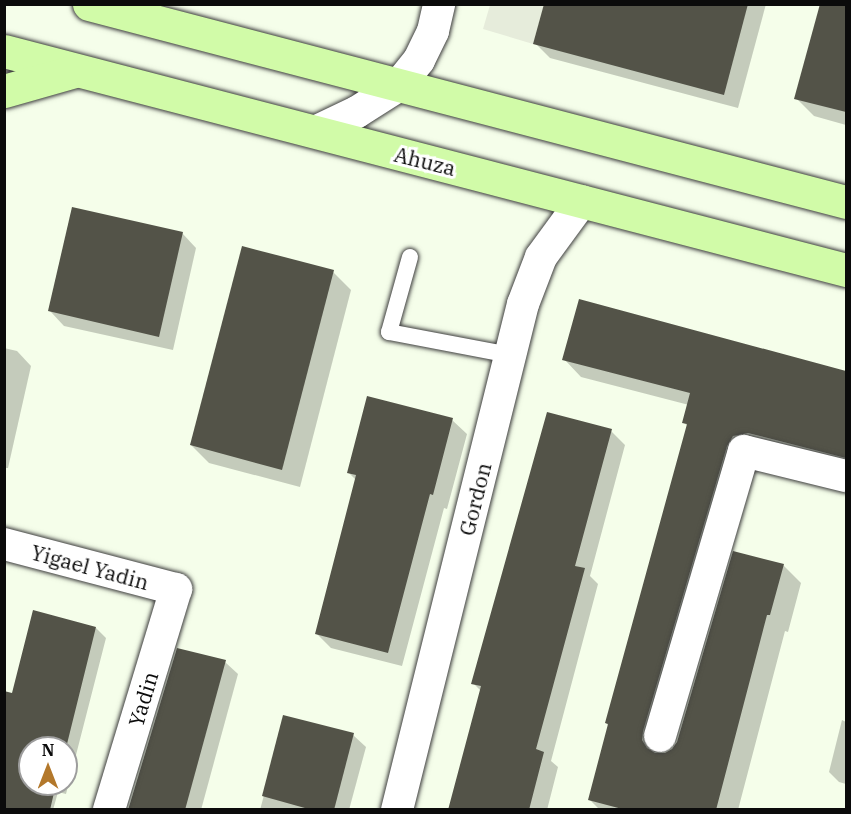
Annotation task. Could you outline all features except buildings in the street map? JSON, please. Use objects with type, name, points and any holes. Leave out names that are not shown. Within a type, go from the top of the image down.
[{"type":"main road","points":[[88,4],[846,202]]},
{"type":"main road","name":"Ahuza","points":[[4,51],[846,270]]},
{"type":"main road","points":[[4,91],[79,70]]},
{"type":"street","points":[[315,132],[357,112],[398,86],[419,60],[433,31],[439,4]]},
{"type":"street","name":"Gordon","points":[[397,810],[523,304],[541,257],[582,201]]},
{"type":"street","points":[[660,736],[744,451],[846,476]]},
{"type":"street","name":"Yigael Yadin","points":[[4,544],[176,589]]},
{"type":"street","name":"Yadin","points":[[110,810],[176,589]]},
{"type":"lane","points":[[410,257],[389,332],[511,355]]},
{"type":"shaded area","points":[[490,5],[544,5],[533,44],[483,29]]}]
